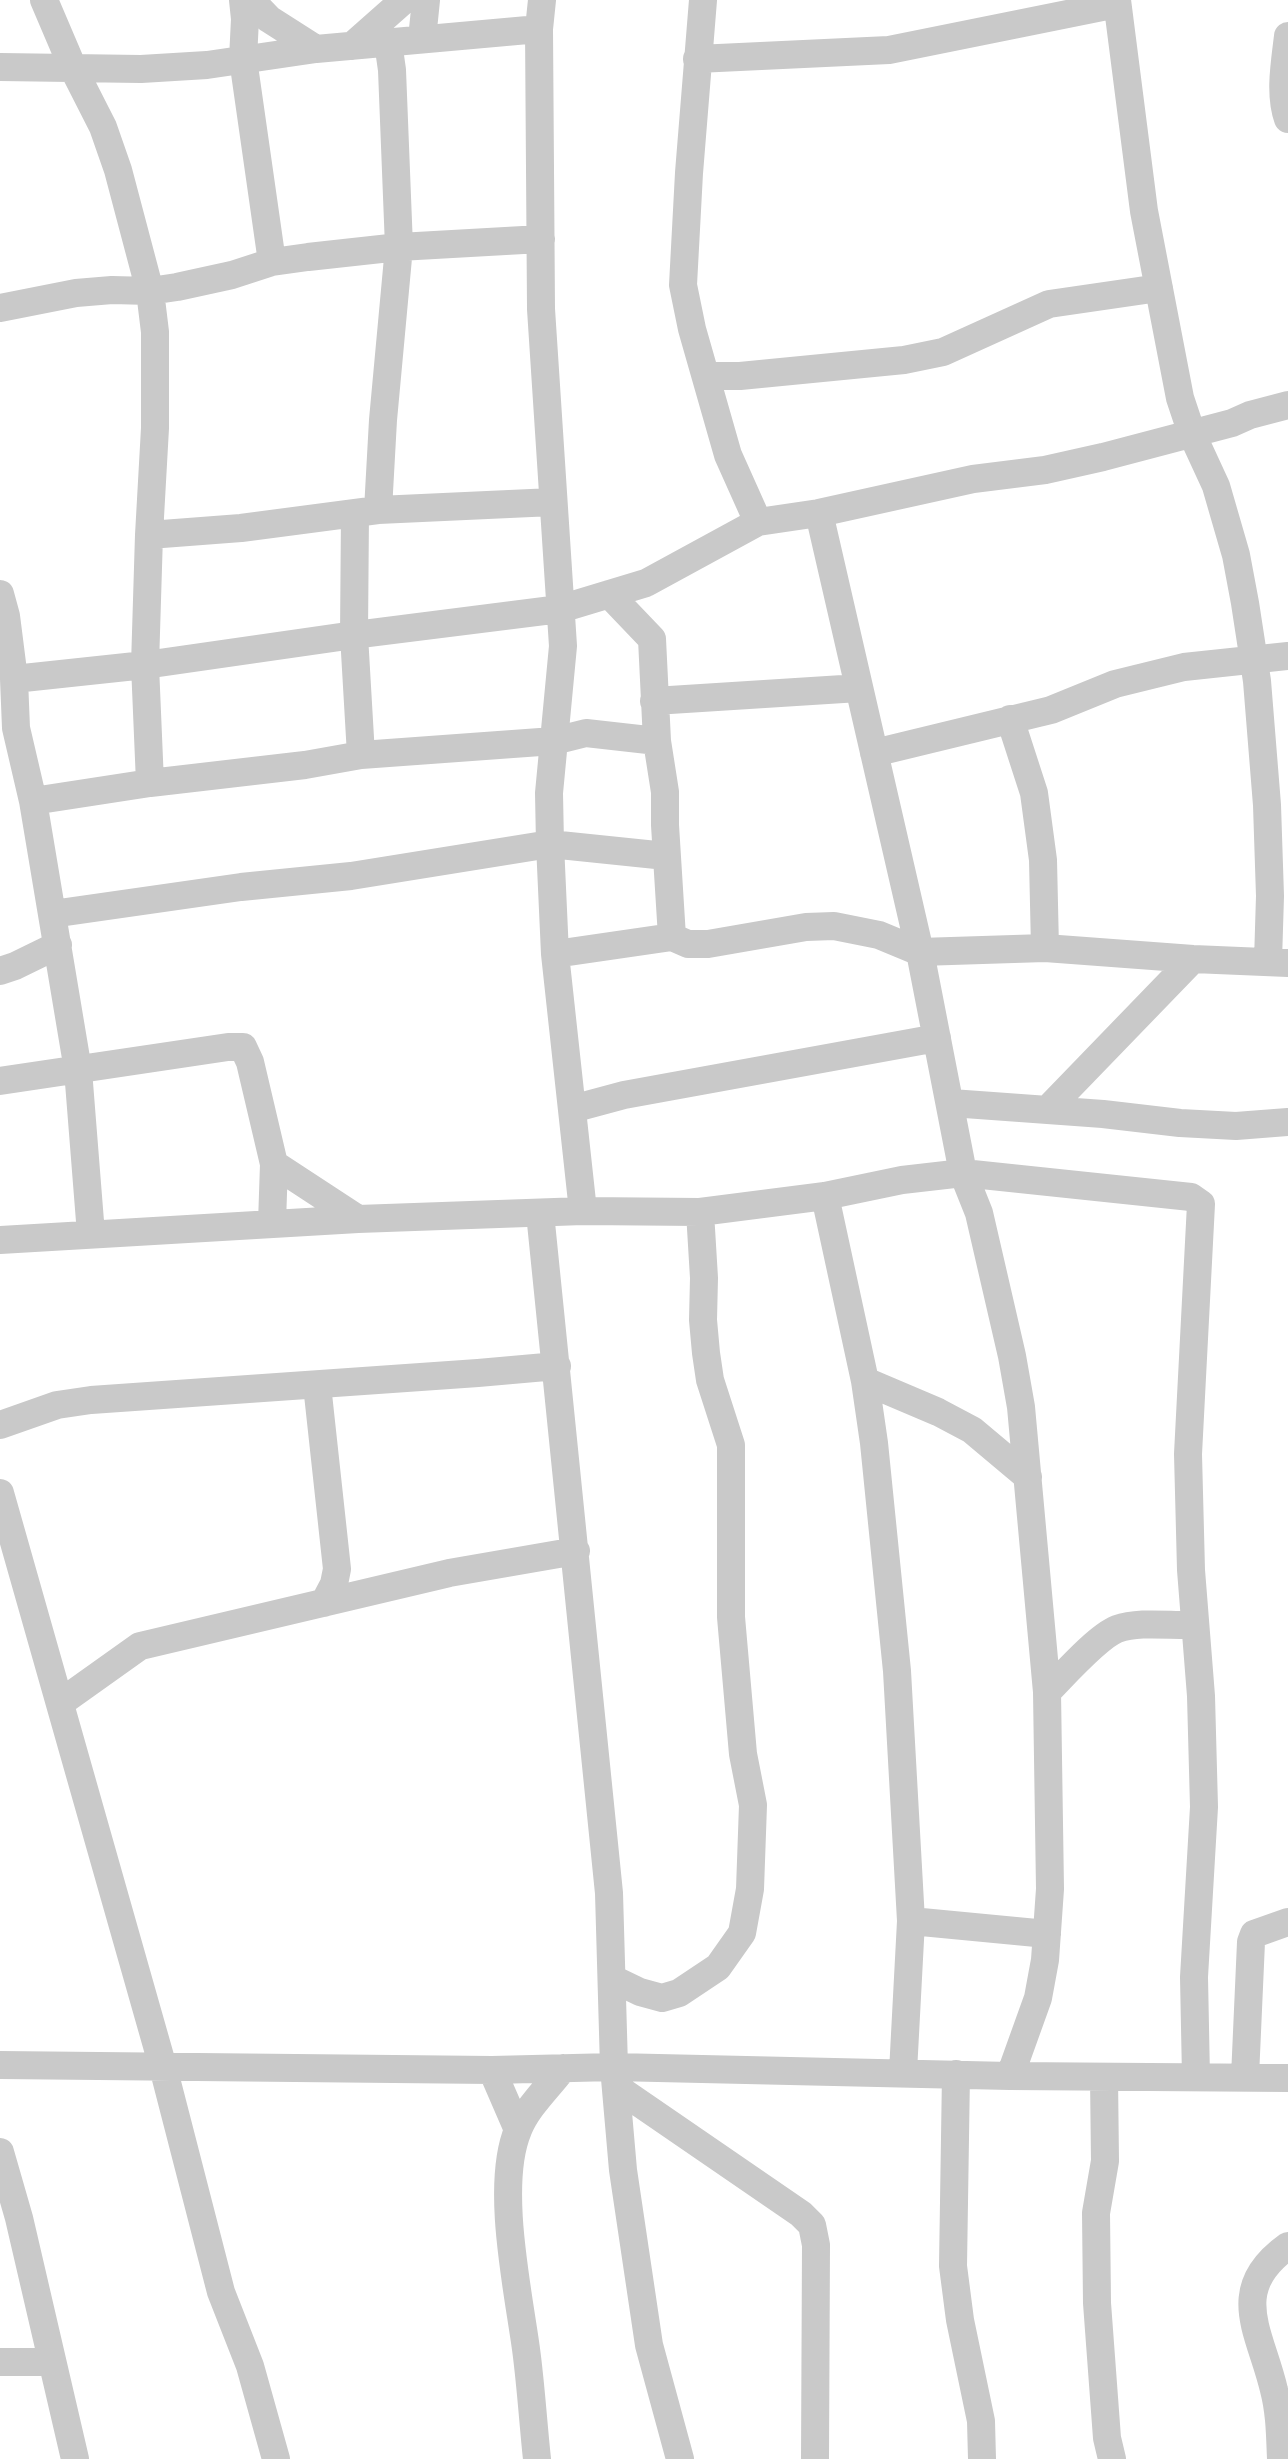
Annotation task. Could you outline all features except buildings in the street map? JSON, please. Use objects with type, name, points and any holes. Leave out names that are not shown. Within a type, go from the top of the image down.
[{"type":"street","points":[[44,0],[73,68],[103,127],[118,170],[150,290],[155,332],[155,428],[145,665],[150,783]]},
{"type":"street","points":[[243,0],[245,18],[243,60],[272,262]]},
{"type":"street","points":[[252,0],[269,19],[316,49]]},
{"type":"street","points":[[352,46],[404,0]]},
{"type":"street","points":[[422,40],[426,0]]},
{"type":"street","points":[[542,0],[539,29],[541,309],[563,646],[550,793],[550,844],[555,954],[583,1211]]},
{"type":"street","points":[[703,0],[697,59],[683,285],[692,329],[734,471],[758,522]]},
{"type":"street","points":[[555,954],[672,937],[688,944],[708,944],[806,927],[834,926],[879,935],[920,952],[1045,948],[1194,959],[1278,962],[1270,896],[1267,805],[1254,661],[1236,555],[1216,486],[1192,434],[1180,398],[1144,211],[1126,59],[1117,2],[889,50],[697,59]]},
{"type":"street","points":[[0,67],[142,69],[243,60],[316,49],[539,29]]},
{"type":"street","points":[[1288,36],[1284,81],[1285,111],[1288,119]]},
{"type":"street","points":[[361,755],[354,635],[367,511],[381,448],[398,247],[392,79],[388,42]]},
{"type":"street","points":[[0,308],[76,293],[112,290],[150,290],[232,275],[272,262],[398,247],[541,240]]},
{"type":"street","points":[[707,376],[740,376],[929,356],[943,352],[1050,304],[1159,288]]},
{"type":"street","points":[[14,679],[145,665],[354,635],[560,609],[646,583],[758,522],[818,513],[973,479],[1044,470],[1192,434],[1288,405]]},
{"type":"street","points":[[149,535],[241,528],[367,511],[553,502]]},
{"type":"street","points":[[818,513],[920,952],[951,1103],[963,1173],[979,1213],[1012,1356],[1021,1408],[1047,1692],[1050,1889],[1047,1934],[1038,1998],[1010,2076]]},
{"type":"street","points":[[0,594],[6,616],[14,679],[16,728],[32,800],[78,1070],[91,1234]]},
{"type":"street","points":[[609,594],[652,639],[657,741],[665,792],[666,856],[672,937]]},
{"type":"street","points":[[874,753],[1051,710],[1115,684],[1184,667],[1213,662],[1254,661],[1288,656]]},
{"type":"street","points":[[654,701],[859,688]]},
{"type":"street","points":[[1010,719],[1034,793],[1043,860],[1045,948]]},
{"type":"street","points":[[32,800],[150,783],[305,765],[361,755],[554,741],[586,733],[657,741]]},
{"type":"street","points":[[52,914],[241,887],[351,876],[550,844],[666,856]]},
{"type":"street","points":[[0,971],[15,966],[58,945]]},
{"type":"street","points":[[1047,1110],[1194,959]]},
{"type":"street","points":[[572,1109],[624,1095],[938,1038]]},
{"type":"street","points":[[0,1081],[228,1047],[243,1047],[250,1062],[274,1164],[272,1223]]},
{"type":"street","points":[[951,1103],[1190,1124],[1236,1126],[1288,1122]]},
{"type":"street","points":[[274,1164],[358,1219]]},
{"type":"street","points":[[0,1240],[358,1219],[583,1211],[700,1212],[825,1196],[902,1180],[963,1173],[1191,1197],[1201,1204],[1188,1454],[1194,1625],[1201,1696],[1204,1807],[1194,1977],[1196,2076]]},
{"type":"street","points":[[825,1196],[865,1382],[874,1443],[897,1671],[911,1921],[903,2072]]},
{"type":"street","points":[[613,1979],[640,1992],[662,1998],[679,1993],[718,1967],[742,1933],[750,1889],[753,1805],[742,1744],[731,1617],[732,1445],[710,1380],[706,1353],[703,1320],[704,1278],[700,1212]]},
{"type":"street","points":[[540,1213],[610,1893],[615,2077],[623,2170],[649,2345],[680,2459]]},
{"type":"street","points":[[0,1425],[57,1405],[91,1400],[557,1366]]},
{"type":"street","points":[[865,1382],[938,1412],[972,1430],[1028,1477]]},
{"type":"street","points":[[317,1385],[337,1569],[337,1577],[324,1603]]},
{"type":"street","points":[[0,1493],[10,1565],[60,1703],[164,2067],[221,2292],[252,2375],[276,2459]]},
{"type":"street","points":[[60,1703],[106,1672],[120,1658],[140,1646],[449,1573],[576,1551]]},
{"type":"street","points":[[1047,1692],[1104,1638],[1116,1630],[1144,1626],[1194,1625]]},
{"type":"street","points":[[911,1921],[1047,1934]]},
{"type":"street","points":[[1245,2077],[1251,1942],[1254,1934],[1288,1922]]},
{"type":"street","points":[[0,2066],[492,2070],[562,2068],[615,2077],[903,2072],[1010,2076],[1288,2078]]},
{"type":"street","points":[[537,2459],[532,2394],[512,2258],[509,2190],[511,2156],[518,2130],[528,2113],[562,2068]]},
{"type":"street","points":[[492,2070],[518,2130]]},
{"type":"street","points":[[956,2074],[953,2266],[960,2320],[981,2421],[982,2459]]},
{"type":"street","points":[[615,2077],[801,2214],[812,2225],[816,2245],[815,2459]]},
{"type":"street","points":[[1104,2077],[1105,2161],[1096,2214],[1097,2303],[1107,2438],[1112,2459]]},
{"type":"street","points":[[0,2152],[18,2218],[76,2459]]},
{"type":"street","points":[[1281,2459],[1279,2418],[1274,2392],[1252,2318],[1251,2301],[1254,2286],[1264,2270],[1288,2246]]},
{"type":"street","points":[[0,2362],[52,2362]]}]
